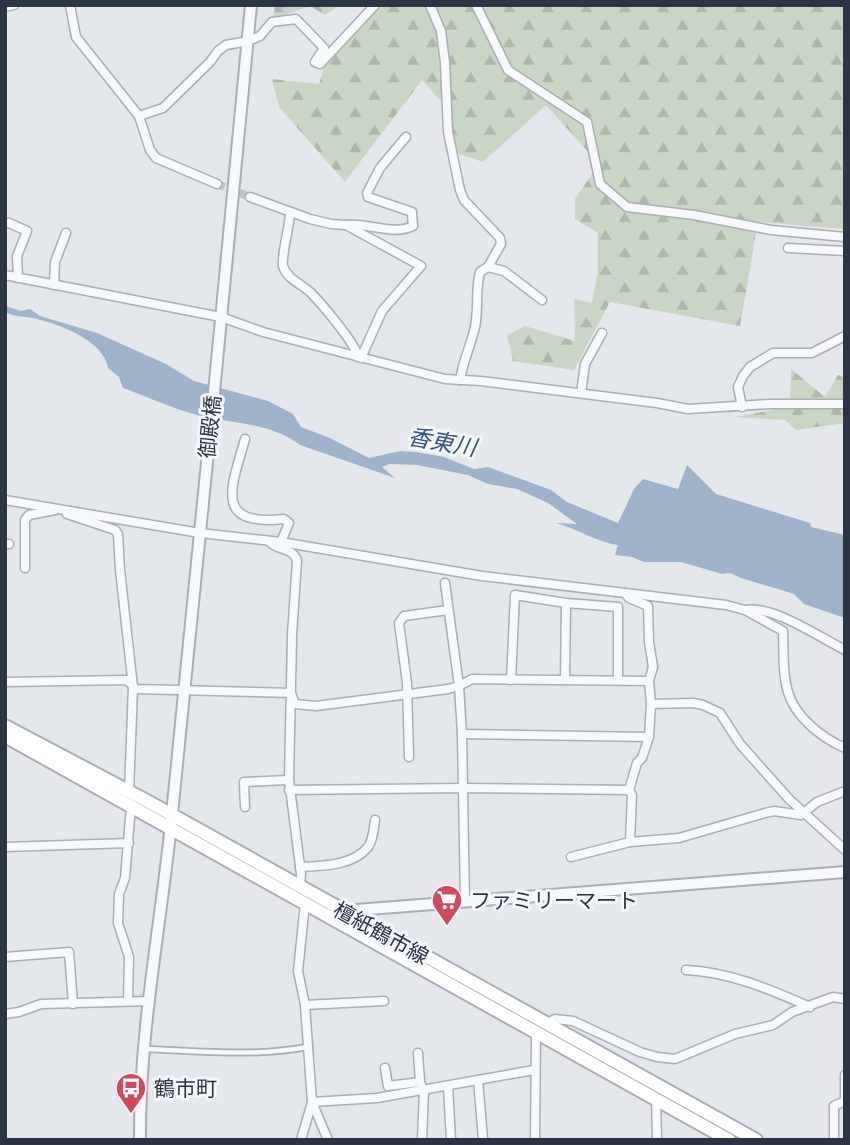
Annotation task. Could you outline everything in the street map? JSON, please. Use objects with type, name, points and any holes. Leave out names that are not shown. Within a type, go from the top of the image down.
[{"type":"main road","name":"檀紙鶴市線","points":[[5,726],[129,792],[171,822],[320,912],[756,1140]]},
{"type":"main road","name":"檀紙鶴市線","points":[[5,736],[131,806],[171,822],[300,887],[729,1140]]},
{"type":"street","points":[[5,7],[14,5]]},
{"type":"street","points":[[70,5],[76,37],[139,116],[150,150],[156,158],[218,184]]},
{"type":"street","name":"御殿橋","points":[[140,1140],[149,1001],[171,822],[251,5]]},
{"type":"street","points":[[139,116],[163,108],[226,45],[260,36],[272,22],[296,19],[324,48],[315,62],[320,64],[375,5]]},
{"type":"street","points":[[429,5],[441,31],[448,132],[460,190],[464,201],[500,238],[502,244],[488,267],[480,272],[476,285],[475,325],[460,380]]},
{"type":"street","points":[[476,5],[508,70],[587,122],[600,184],[627,207],[694,215],[771,230],[845,237]]},
{"type":"street","points":[[250,197],[331,224],[387,229],[409,228],[412,226],[412,212],[368,197],[367,193],[380,168],[406,136]]},
{"type":"street","points":[[290,212],[282,260],[284,269],[290,278],[312,294],[349,337],[360,358]]},
{"type":"street","points":[[9,223],[27,231],[17,256],[18,278]]},
{"type":"street","points":[[346,225],[421,266],[416,275],[382,311],[360,358]]},
{"type":"street","points":[[54,285],[55,262],[66,233]]},
{"type":"street","points":[[788,248],[845,251]]},
{"type":"street","points":[[488,267],[504,271],[542,300]]},
{"type":"street","points":[[5,275],[221,321],[426,375],[657,402],[688,409],[770,404],[845,404]]},
{"type":"street","points":[[582,393],[585,364],[602,333]]},
{"type":"street","points":[[741,407],[738,387],[750,367],[773,353],[812,353],[845,336]]},
{"type":"street","points":[[245,439],[232,490],[233,504],[239,514],[248,519],[284,519],[289,523],[281,541]]},
{"type":"street","points":[[5,500],[270,542],[281,541],[482,576],[726,605],[746,610],[783,631],[788,692],[799,713],[815,730],[845,748]]},
{"type":"street","points":[[25,568],[25,520],[29,515],[60,509],[69,515],[115,530],[118,534],[133,687],[129,792]]},
{"type":"street","points":[[270,542],[274,547],[292,552],[297,559],[289,790],[300,867],[300,887]]},
{"type":"street","points":[[445,583],[459,686],[464,788],[465,901]]},
{"type":"street","points":[[626,593],[629,598],[648,606],[653,667],[649,681],[649,737],[629,790],[632,794],[630,842]]},
{"type":"street","points":[[511,680],[515,595],[618,607],[618,680]]},
{"type":"street","points":[[565,680],[566,603]]},
{"type":"street","points":[[746,610],[755,608],[786,619],[845,650]]},
{"type":"street","points":[[409,757],[407,694],[399,623],[404,616],[448,610]]},
{"type":"street","points":[[291,693],[295,704],[316,706],[459,686],[472,679],[649,681]]},
{"type":"street","points":[[5,682],[127,680],[136,689],[291,693]]},
{"type":"street","points":[[651,704],[693,703],[720,713],[740,744],[803,813],[845,850]]},
{"type":"street","points":[[462,734],[649,737]]},
{"type":"street","points":[[244,807],[244,782],[289,780]]},
{"type":"street","points":[[289,790],[629,790]]},
{"type":"street","points":[[571,857],[630,842],[679,838],[765,813],[803,813],[817,802],[845,791]]},
{"type":"street","points":[[128,1000],[129,957],[118,923],[119,894],[125,878],[131,806]]},
{"type":"street","points":[[300,867],[323,866],[356,857],[369,846],[375,820]]},
{"type":"street","points":[[5,847],[129,843]]},
{"type":"street","points":[[320,912],[845,872]]},
{"type":"street","points":[[305,903],[298,971],[305,1005],[312,1102],[328,1140]]},
{"type":"street","points":[[5,957],[69,952],[73,1003]]},
{"type":"street","points":[[686,970],[712,971],[775,991],[810,1007]]},
{"type":"street","points":[[535,1140],[534,1070],[541,1028],[555,1019],[573,1021],[640,1052],[675,1059],[735,1034],[773,1026],[792,1012],[833,997],[845,999]]},
{"type":"street","points":[[5,1014],[41,1004],[149,1001]]},
{"type":"street","points":[[305,1005],[384,1001]]},
{"type":"street","points":[[418,1053],[420,1082],[424,1091],[422,1140]]},
{"type":"street","points":[[385,1068],[388,1086],[420,1082]]},
{"type":"street","points":[[312,1102],[377,1098],[534,1070]]},
{"type":"street","points":[[834,1140],[834,1105],[845,1101],[845,1075]]},
{"type":"street","points":[[478,1080],[482,1139]]},
{"type":"street","points":[[448,1086],[451,1140]]},
{"type":"street","points":[[656,1098],[657,1140]]},
{"type":"street","points":[[300,1140],[312,1102]]},
{"type":"lane","points":[[145,1049],[254,1053],[282,1052],[307,1047]]},
{"type":"green space","points":[[275,5],[340,5],[325,15],[310,6],[273,19]]},
{"type":"green space","points":[[379,5],[845,5],[845,229],[758,222],[740,326],[610,302],[574,370],[513,361],[507,335],[525,326],[575,341],[574,299],[592,303],[598,272],[598,233],[575,219],[575,199],[599,164],[546,105],[483,162],[457,153],[448,109],[422,80],[345,182],[279,107],[272,79],[319,84],[325,64]]},
{"type":"green space","points":[[791,369],[825,397],[838,375],[845,377],[845,423],[796,430],[785,420],[734,417],[790,407]]},
{"type":"water","points":[[5,306],[21,311],[30,309],[40,316],[97,333],[166,364],[194,381],[268,401],[293,414],[301,427],[369,458],[400,451],[416,452],[444,457],[474,469],[488,467],[551,490],[567,502],[618,523],[634,489],[643,479],[678,489],[687,465],[716,494],[810,523],[811,527],[845,535],[845,618],[804,604],[794,594],[730,573],[722,574],[681,562],[644,562],[615,555],[618,545],[556,523],[577,524],[548,503],[517,489],[488,484],[468,475],[417,465],[389,464],[382,467],[395,478],[300,445],[275,431],[204,417],[173,407],[123,388],[119,377],[108,368],[98,349],[78,334],[42,320],[8,314],[5,312]]},
{"type":"tunnel","points":[[217,184],[250,197]]},
{"type":"place","name":"ファミリーマート","points":[[447,927]]},
{"type":"place","name":"鶴市町","points":[[131,1115]]},
{"type":"water label","name":"香東川","points":[[442,442]]}]
